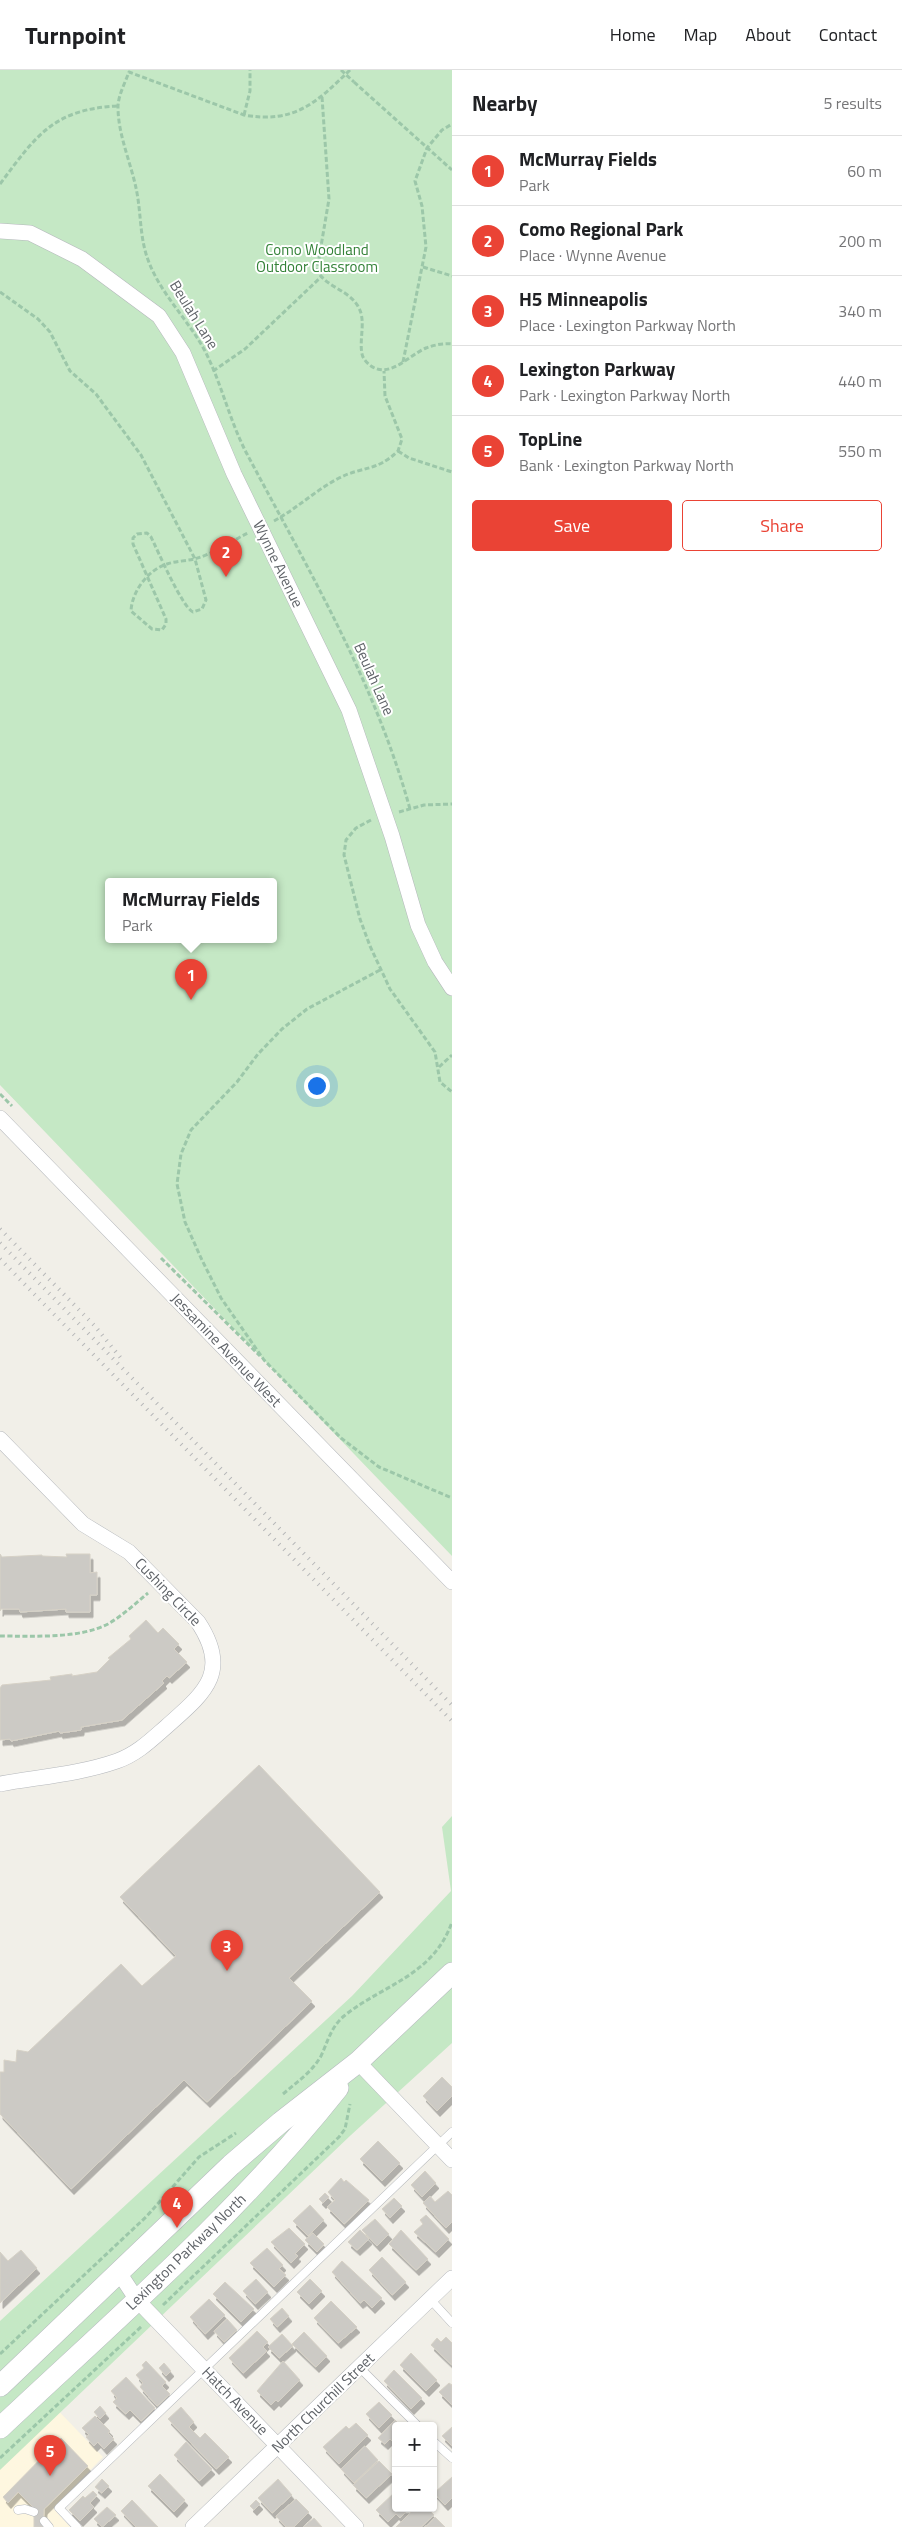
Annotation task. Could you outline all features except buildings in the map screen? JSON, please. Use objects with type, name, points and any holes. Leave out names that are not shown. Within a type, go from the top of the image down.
[{"type":"main road","name":"Lexington Parkway North","points":[[0,2386],[231,2164],[358,2062],[452,1973]]},
{"type":"main road","name":"Lexington Parkway North","points":[[0,2428],[137,2300],[260,2180],[298,2139],[358,2062]]},
{"type":"street","name":"Wynne Avenue","points":[[0,231],[30,233],[59,246],[107,276],[159,316],[183,353],[234,474],[349,710],[386,817],[418,925],[435,962],[452,988]]},
{"type":"street","name":"Jessamine Avenue West","points":[[0,1118],[452,1582]]},
{"type":"street","name":"Cushing Circle","points":[[0,1439],[84,1524],[129,1552],[198,1622],[206,1635],[212,1663],[211,1677],[206,1689],[146,1746],[130,1756],[115,1762],[88,1768],[0,1784]]},
{"type":"street","points":[[358,2062],[452,2160]]},
{"type":"street","name":"Hatch Avenue","points":[[118,2271],[137,2300],[356,2527]]},
{"type":"street","name":"North Churchill Street","points":[[192,2527],[452,2278]]},
{"type":"lane","points":[[77,2527],[59,2508],[203,2368],[452,2132]]},
{"type":"lane","points":[[430,2299],[452,2323]]},
{"type":"lane","points":[[359,2367],[414,2422]]},
{"type":"lane","points":[[437,2444],[452,2458]]},
{"type":"lane","points":[[18,2510],[25,2509],[34,2512]]},
{"type":"path","points":[[244,115],[250,91],[250,70]]},
{"type":"path","points":[[341,70],[452,170]]},
{"type":"path","name":"Beulah Lane","points":[[350,70],[322,97],[286,116],[264,118],[244,115],[126,71],[118,106],[123,138],[138,196],[140,227],[148,258],[161,285],[194,332],[213,371],[246,452],[282,516],[372,696],[410,809]]},
{"type":"path","points":[[322,97],[329,199],[317,270],[321,277],[345,293],[355,303],[361,316],[362,354],[367,363],[384,371]]},
{"type":"path","points":[[0,184],[29,144],[42,132],[83,109],[118,106]]},
{"type":"path","points":[[403,362],[426,247],[422,206],[416,181],[427,148],[442,130],[452,124]]},
{"type":"path","points":[[423,268],[452,276]]},
{"type":"path","points":[[213,371],[244,349],[321,277]]},
{"type":"path","points":[[0,292],[38,319],[50,332],[70,370],[96,394],[142,455],[195,559],[206,600],[204,606],[198,611],[189,610],[184,604],[165,564],[151,536],[142,532],[133,538],[133,544],[148,577],[166,619],[166,624],[162,630],[158,631],[152,629],[131,611],[132,601],[137,590],[148,577],[165,564],[195,559],[282,516],[298,503],[337,479],[375,468],[398,451],[402,439],[385,396],[384,371]]},
{"type":"path","points":[[384,371],[424,349],[435,345],[452,344]]},
{"type":"path","points":[[398,451],[409,458],[452,472]]},
{"type":"path","points":[[452,804],[441,803],[410,809],[367,821],[356,828],[346,840],[344,855],[360,919],[380,970],[405,1012],[434,1052],[440,1082],[452,1092]]},
{"type":"path","points":[[380,970],[307,1009],[282,1029],[237,1082],[191,1130],[181,1154],[177,1184],[185,1222],[201,1258],[221,1298],[264,1360],[341,1438],[379,1467],[452,1498]]},
{"type":"path","points":[[438,1067],[452,1055]]},
{"type":"path","points":[[0,1636],[75,1633],[94,1630],[122,1614],[160,1583]]},
{"type":"path","points":[[279,2097],[309,2072],[320,2057],[332,2028],[344,2016],[424,1966],[442,1944],[452,1922]]},
{"type":"path","points":[[160,2307],[339,2137],[345,2129],[351,2099]]},
{"type":"path","points":[[0,2354],[147,2216],[199,2157],[242,2128]]},
{"type":"path","points":[[0,2458],[144,2323]]},
{"type":"shaded area","points":[[47,2399],[103,2457],[53,2508],[70,2527],[0,2527],[0,2443]]},
{"type":"green space","name":"Como Woodland Outdoor Classroom","points":[[0,70],[452,70],[452,1556],[0,1085]]},
{"type":"green space","points":[[452,1816],[452,2043],[351,2135],[0,2470],[0,2321],[352,1996],[451,1891],[442,1827]]},
{"type":"railway","points":[[0,1229],[94,1325],[124,1362]]},
{"type":"railway","points":[[0,1243],[452,1705]]},
{"type":"railway","points":[[0,1259],[452,1721]]},
{"type":"place","name":"Como Regional Park","points":[[226,577]]},
{"type":"place","name":"McMurray Fields","points":[[191,1000]]},
{"type":"place","name":"H5 Minneapolis","points":[[227,1971]]},
{"type":"place","name":"Lexington Parkway","points":[[177,2228]]},
{"type":"place","name":"TopLine","points":[[50,2476]]}]
